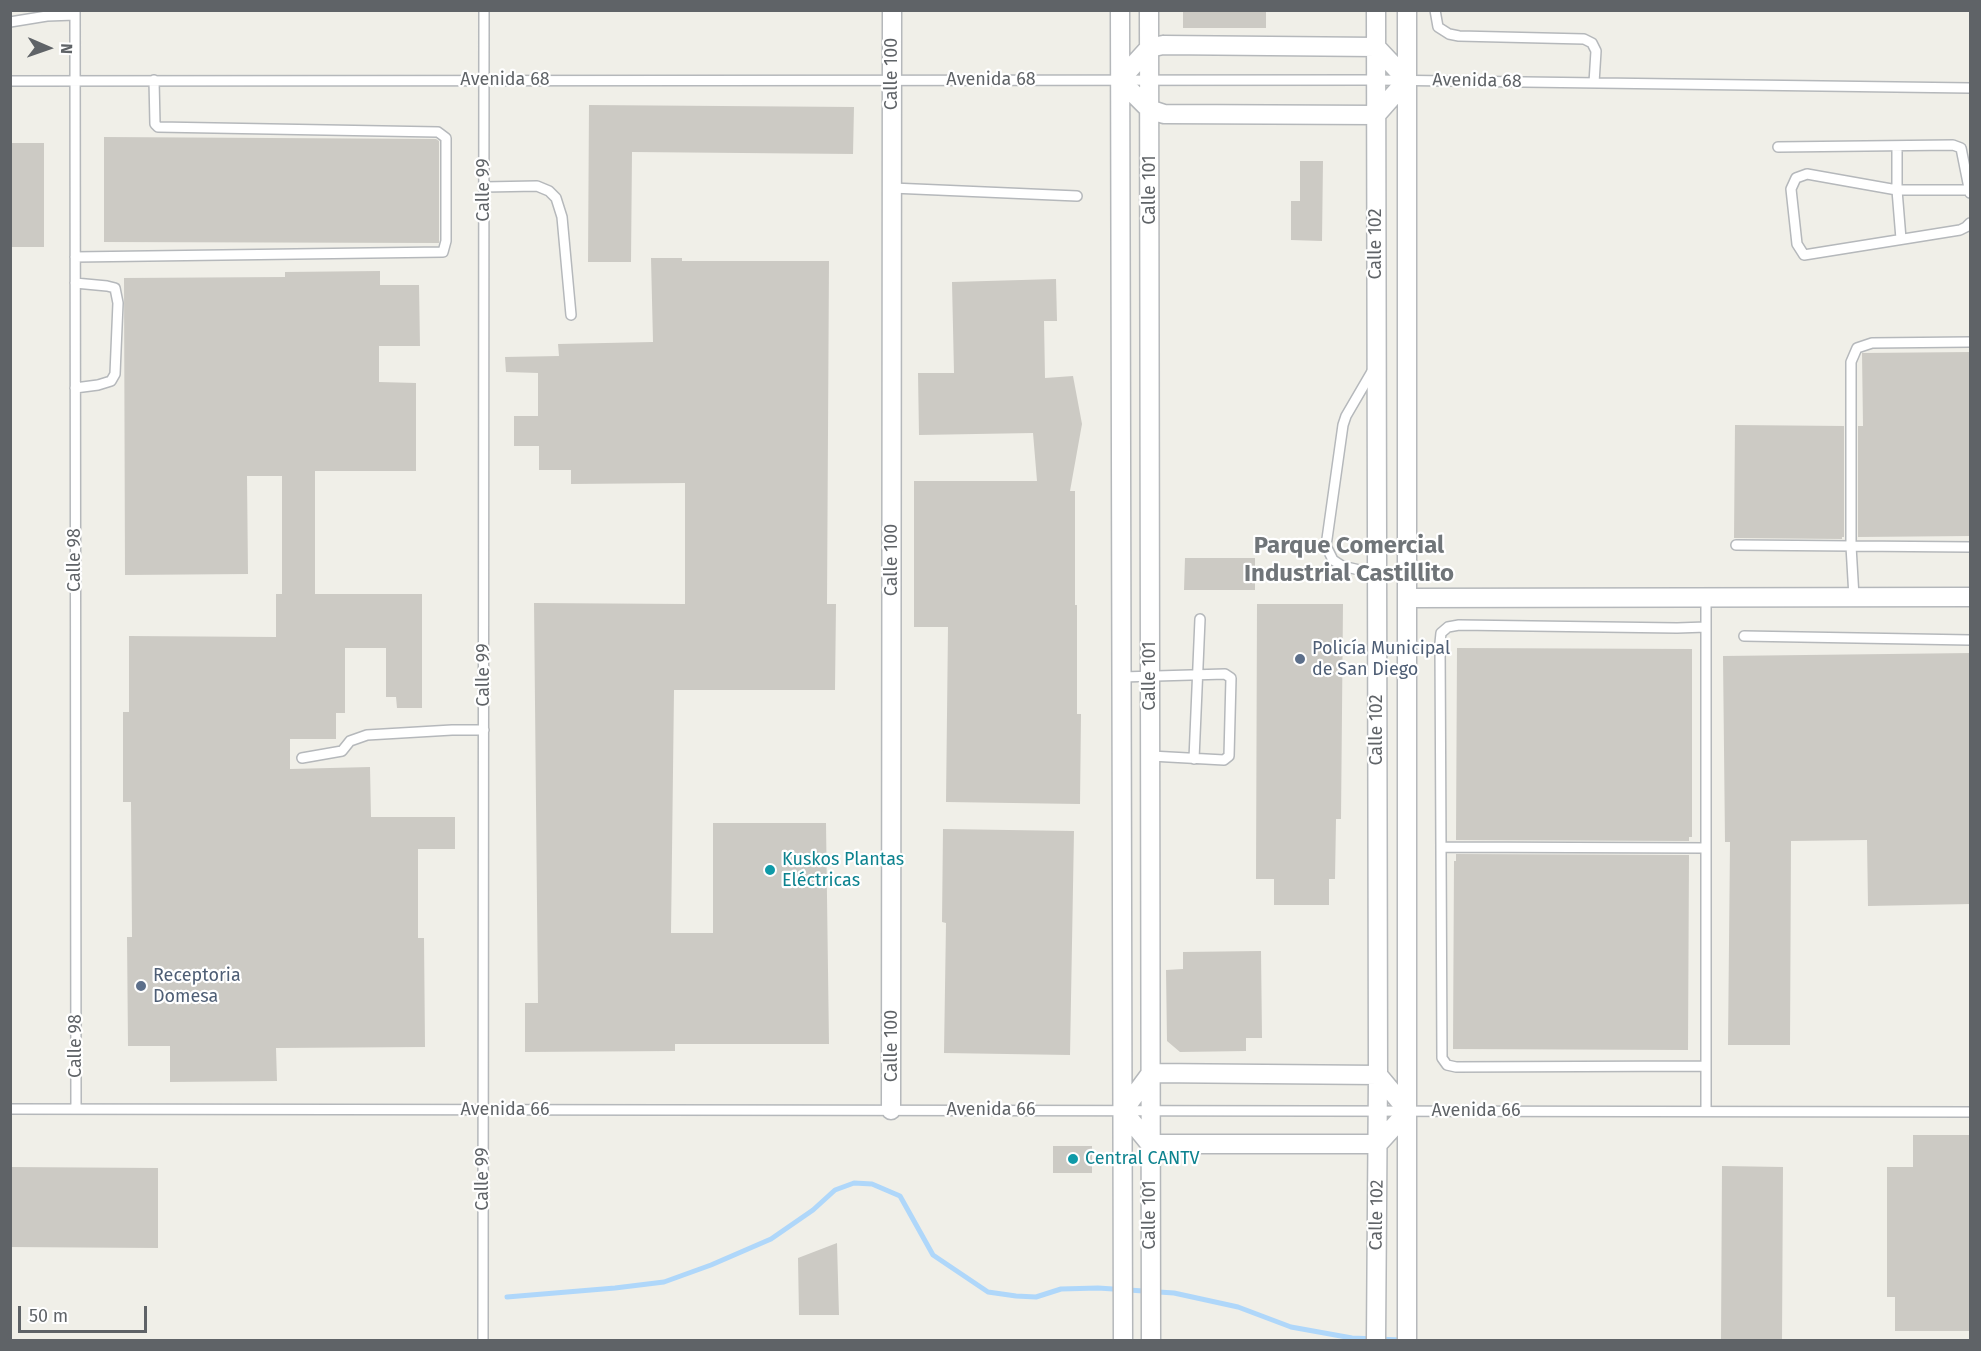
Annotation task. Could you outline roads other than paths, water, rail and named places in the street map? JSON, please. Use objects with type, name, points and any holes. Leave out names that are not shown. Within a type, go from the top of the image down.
[{"type":"street","name":"Calle 100","points":[[891,1110],[892,10]]},
{"type":"street","name":"Calle 101","points":[[1120,10],[1123,1334]]},
{"type":"street","name":"Calle 101","points":[[1149,10],[1151,1333]]},
{"type":"street","name":"Calle 102","points":[[1376,10],[1378,1075],[1376,1341]]},
{"type":"street","name":"Calle 102","points":[[1407,10],[1407,1341]]},
{"type":"street","points":[[1163,45],[1376,47],[1407,80],[1376,116],[1164,114],[1149,109],[1120,80],[1149,48],[1163,45]]},
{"type":"street","points":[[1408,598],[1971,597]]},
{"type":"street","points":[[1151,1073],[1378,1075],[1408,1111],[1378,1144],[1150,1144],[1123,1111],[1151,1073]]},
{"type":"lane","name":"Calle 99","points":[[483,1341],[484,10]]},
{"type":"lane","points":[[1435,10],[1437,27],[1449,34],[1459,36],[1584,39],[1592,44],[1596,51],[1594,83]]},
{"type":"lane","points":[[10,22],[75,13]]},
{"type":"lane","name":"Calle 98","points":[[75,13],[76,1109]]},
{"type":"lane","points":[[75,258],[443,252],[446,241],[446,138],[438,132],[158,127],[155,124],[154,80]]},
{"type":"lane","name":"Avenida 68","points":[[10,81],[1407,80],[1971,88]]},
{"type":"lane","points":[[1778,147],[1953,145],[1962,148],[1970,192],[1897,190],[1807,174],[1796,178],[1791,189],[1797,244],[1804,255],[1959,230],[1971,223]]},
{"type":"lane","points":[[1897,146],[1897,190],[1901,239]]},
{"type":"lane","points":[[484,187],[537,186],[549,191],[556,198],[562,217],[571,315]]},
{"type":"lane","points":[[892,188],[1077,196]]},
{"type":"lane","points":[[75,284],[115,288],[118,303],[115,374],[111,381],[75,388]]},
{"type":"lane","points":[[1854,597],[1851,546],[1851,362],[1857,348],[1872,343],[1971,342]]},
{"type":"lane","points":[[1377,363],[1343,425],[1326,546],[1333,560],[1342,566],[1377,574]]},
{"type":"lane","points":[[1736,545],[1971,547]]},
{"type":"lane","points":[[1706,597],[1706,1111]]},
{"type":"lane","points":[[1194,759],[1200,619]]},
{"type":"lane","points":[[1705,1066],[1456,1067],[1448,1065],[1442,1058],[1440,643],[1442,633],[1449,627],[1459,625],[1706,627]]},
{"type":"lane","points":[[1744,636],[1971,640]]},
{"type":"lane","points":[[1122,677],[1225,674],[1231,678],[1229,756],[1224,760],[1150,756]]},
{"type":"lane","points":[[302,758],[342,751],[350,741],[367,735],[484,730]]},
{"type":"lane","points":[[1441,847],[1706,848]]},
{"type":"lane","name":"Avenida 66","points":[[10,1109],[1971,1112]]},
{"type":"waterway","points":[[507,1297],[664,1282],[771,1239],[813,1210],[835,1190],[854,1183],[872,1184],[900,1196],[933,1255],[988,1292],[1036,1297],[1061,1289],[1098,1288],[1174,1293],[1238,1307],[1291,1327],[1352,1338],[1401,1340]]},
{"type":"place","name":"Policía Municipal de San Diego","points":[[1300,659]]},
{"type":"place","name":"Kuskos Plantas Eléctricas","points":[[770,870]]},
{"type":"place","name":"Receptoria Domesa","points":[[141,986]]},
{"type":"place","name":"Central CANTV","points":[[1073,1159]]},
{"type":"district","name":"Parque Comercial Industrial Castillito","points":[[1349,560]]}]
